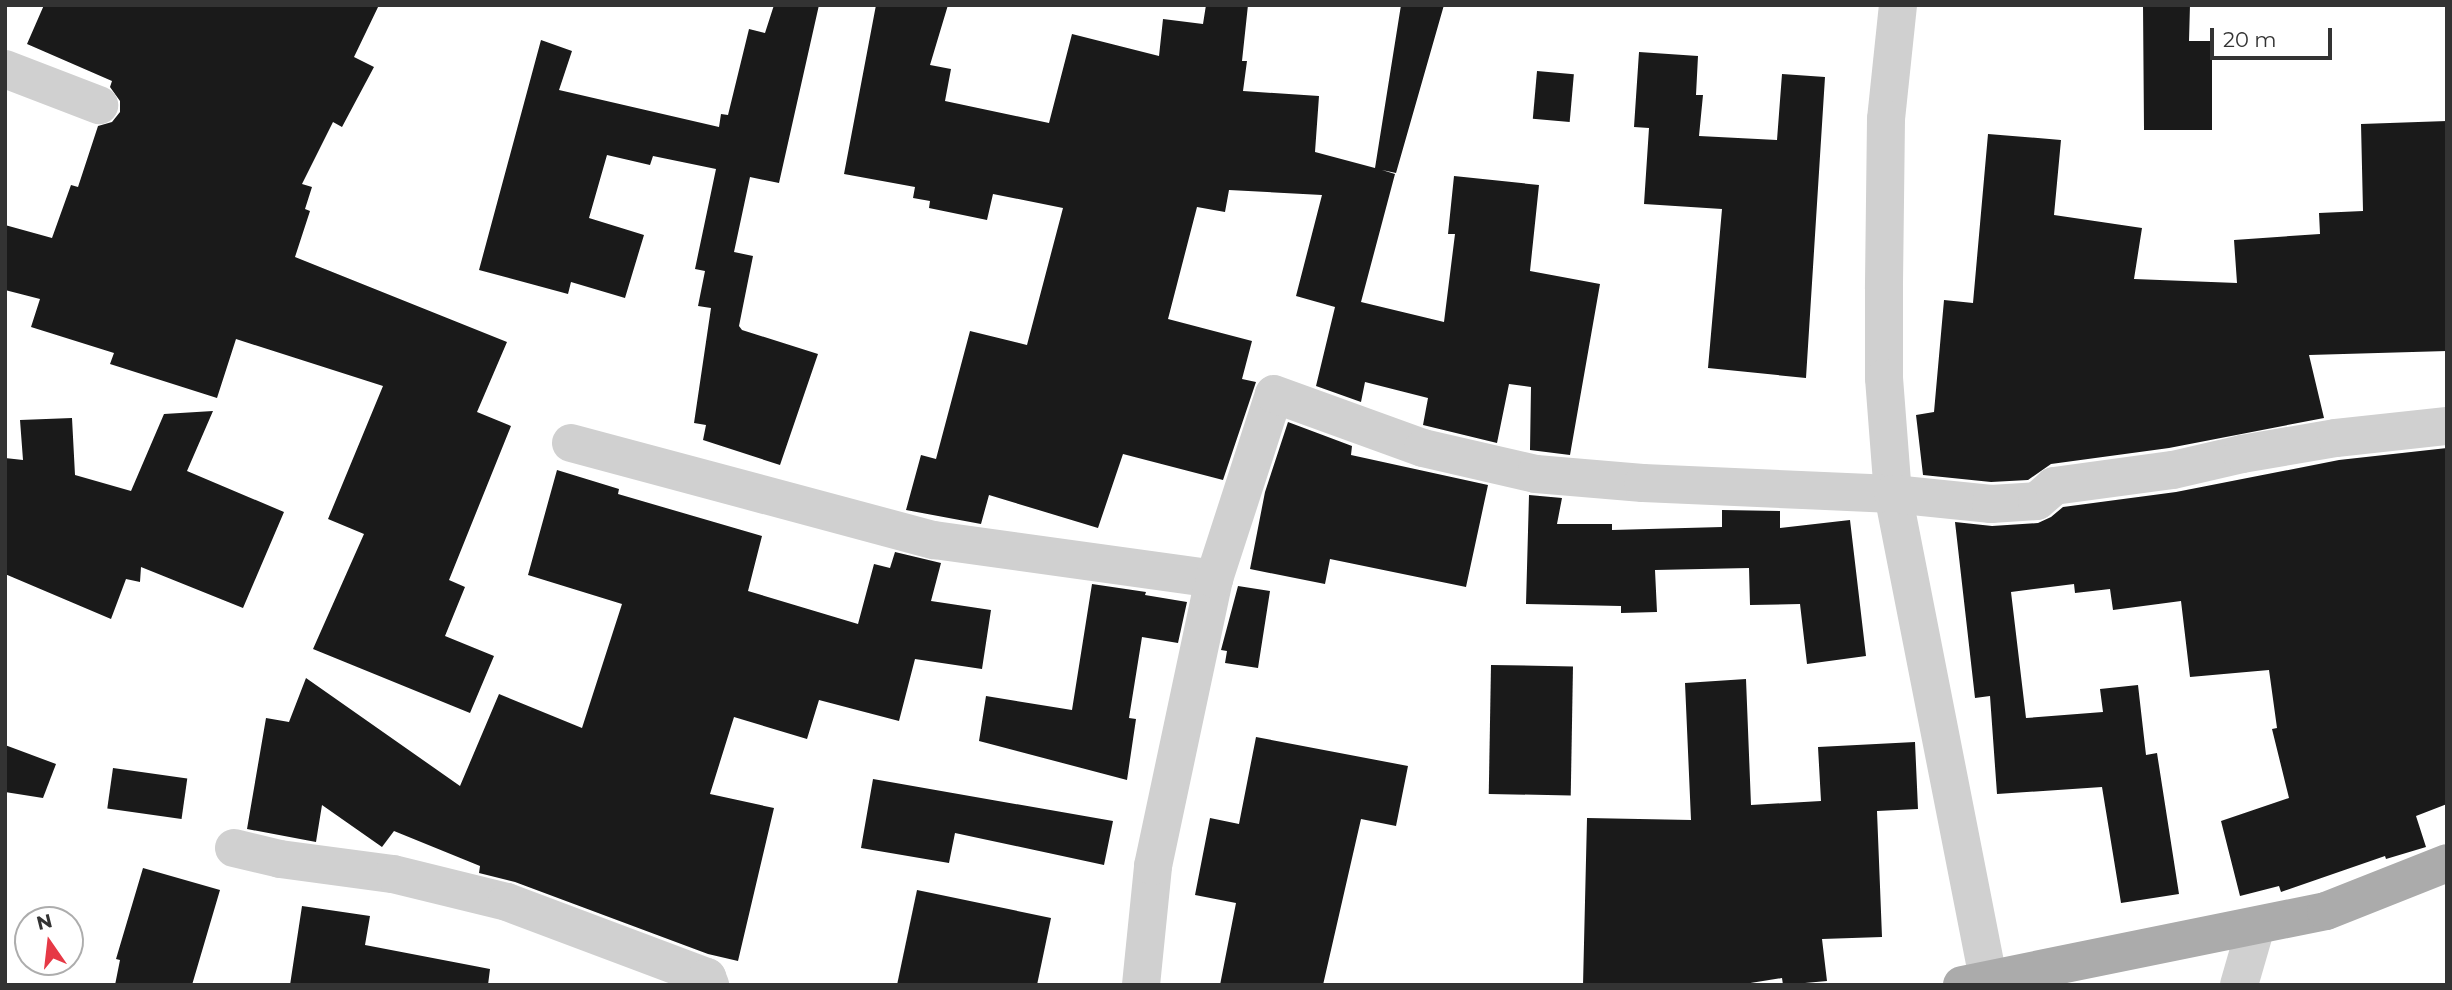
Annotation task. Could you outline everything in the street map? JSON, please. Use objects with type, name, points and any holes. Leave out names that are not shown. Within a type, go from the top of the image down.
[{"type":"main road","points":[[1975,982],[2326,911],[2447,863]]},
{"type":"street","points":[[1898,5],[1886,119],[1884,289],[1884,378],[1893,494],[1975,982]]},
{"type":"street","points":[[5,69],[99,105]]},
{"type":"street","points":[[1141,985],[1153,866],[1214,579],[1274,394],[1423,448],[1536,474],[1670,484],[1893,494],[1991,504],[2037,501],[2054,486],[2173,470],[2242,454],[2336,438],[2447,426]]},
{"type":"street","points":[[571,443],[934,540],[1214,579]]},
{"type":"street","points":[[234,848],[280,859],[393,874],[507,902],[707,977],[710,985]]},
{"type":"street","points":[[2239,985],[2256,926]]},
{"type":"building","points":[[44,5],[379,5],[354,57],[374,67],[342,127],[333,122],[302,184],[312,187],[305,209],[310,211],[295,257],[507,342],[477,412],[511,426],[449,580],[465,587],[445,636],[494,656],[470,713],[313,649],[364,534],[328,519],[383,386],[236,339],[217,398],[110,364],[114,353],[31,327],[40,299],[5,290],[5,225],[52,238],[71,185],[78,187],[98,126],[112,122],[120,112],[120,101],[110,87],[112,81],[27,44]]},
{"type":"building","points":[[774,5],[819,5],[779,183],[750,177],[734,252],[753,256],[739,326],[742,330],[818,354],[780,465],[703,440],[706,425],[694,423],[711,308],[698,306],[705,271],[695,269],[716,169],[653,156],[650,165],[607,155],[589,218],[644,235],[625,298],[571,282],[568,294],[479,270],[541,40],[572,51],[559,90],[719,127],[721,114],[728,115],[749,29],[765,33]]},
{"type":"building","points":[[876,5],[948,5],[930,65],[951,69],[945,101],[1049,123],[1072,34],[1159,56],[1163,19],[1203,24],[1206,5],[1248,5],[1242,61],[1247,61],[1243,91],[1319,96],[1315,152],[1375,168],[1401,5],[1444,5],[1396,173],[1382,170],[1395,174],[1361,302],[1444,322],[1455,234],[1448,234],[1454,176],[1539,185],[1530,271],[1600,284],[1570,455],[1530,450],[1531,387],[1509,384],[1497,443],[1423,425],[1428,398],[1365,382],[1361,402],[1316,386],[1335,307],[1296,296],[1322,195],[1229,190],[1225,212],[1197,207],[1168,319],[1252,341],[1242,379],[1256,382],[1223,480],[1123,454],[1098,528],[989,495],[981,524],[906,510],[921,455],[936,459],[970,331],[1027,345],[1063,208],[993,194],[987,220],[929,208],[930,201],[913,198],[915,187],[844,174]]},
{"type":"building","points":[[2143,5],[2190,5],[2189,41],[2212,41],[2212,130],[2144,130]]},
{"type":"building","points":[[1639,52],[1698,56],[1696,95],[1703,95],[1699,136],[1777,140],[1782,74],[1825,77],[1806,378],[1708,368],[1722,209],[1644,204],[1649,128],[1634,127]]},
{"type":"building","points":[[1537,71],[1574,74],[1570,122],[1533,119]]},
{"type":"building","points":[[2447,121],[2447,351],[2309,355],[2324,418],[2169,448],[2051,464],[2028,480],[1991,482],[1923,475],[1916,415],[1934,412],[1944,300],[1973,303],[1988,134],[2061,140],[2054,215],[2142,228],[2134,279],[2237,283],[2234,240],[2320,234],[2319,213],[2363,211],[2361,124]]},
{"type":"building","points":[[213,411],[187,471],[284,512],[243,608],[141,567],[140,582],[126,579],[111,619],[5,574],[5,458],[23,460],[20,420],[72,418],[75,475],[131,491],[164,414]]},
{"type":"building","points":[[1288,422],[1352,446],[1351,455],[1488,485],[1466,587],[1330,559],[1325,584],[1250,569],[1265,492]]},
{"type":"building","points":[[2447,448],[2447,804],[2416,816],[2426,847],[2386,859],[2385,856],[2281,892],[2279,886],[2240,896],[2221,821],[2289,798],[2272,729],[2277,728],[2269,670],[2190,677],[2181,601],[2113,610],[2110,589],[2075,593],[2074,584],[2011,592],[2026,718],[2103,712],[2100,689],[2138,685],[2146,755],[2157,753],[2179,894],[2121,903],[2102,787],[1997,794],[1990,696],[1975,698],[1955,522],[1992,526],[2038,523],[2063,507],[2176,492],[2339,460]]},
{"type":"building","points":[[557,470],[619,489],[618,494],[762,536],[748,591],[858,624],[874,564],[890,568],[895,552],[941,563],[931,601],[991,610],[982,669],[915,659],[899,721],[819,700],[807,739],[734,717],[710,794],[774,808],[738,961],[708,954],[515,882],[479,873],[480,866],[394,831],[382,847],[322,805],[316,842],[247,829],[266,718],[289,722],[306,678],[460,786],[499,694],[582,728],[622,604],[528,575]]},
{"type":"building","points":[[1529,495],[1562,498],[1557,524],[1612,524],[1612,530],[1722,527],[1722,510],[1780,511],[1780,528],[1850,520],[1866,656],[1807,664],[1800,604],[1750,605],[1749,568],[1655,570],[1657,612],[1621,613],[1621,606],[1526,604]]},
{"type":"building","points":[[1092,584],[1146,592],[1145,595],[1187,602],[1178,643],[1142,637],[1129,718],[1136,719],[1127,780],[979,741],[986,696],[1072,710]]},
{"type":"building","points":[[1238,586],[1270,591],[1258,668],[1225,663],[1227,651],[1221,650]]},
{"type":"building","points":[[1491,665],[1573,666],[1571,795],[1489,794]]},
{"type":"building","points":[[1746,679],[1751,805],[1821,801],[1818,747],[1915,742],[1918,809],[1877,811],[1882,937],[1822,939],[1827,981],[1783,985],[1782,978],[1738,985],[1583,985],[1587,818],[1691,820],[1685,683]]},
{"type":"building","points":[[1256,737],[1408,766],[1396,826],[1361,819],[1323,985],[1220,985],[1236,903],[1195,895],[1210,818],[1239,824]]},
{"type":"building","points":[[5,745],[56,764],[43,798],[5,792]]},
{"type":"building","points":[[113,768],[187,778],[182,819],[107,809]]},
{"type":"building","points":[[873,779],[1113,821],[1104,865],[955,833],[949,863],[861,848]]},
{"type":"building","points":[[143,868],[220,890],[192,985],[115,985],[120,960],[116,959]]},
{"type":"building","points":[[917,890],[1051,918],[1037,985],[897,985]]},
{"type":"building","points":[[302,906],[370,916],[365,945],[490,969],[488,985],[290,985]]}]
